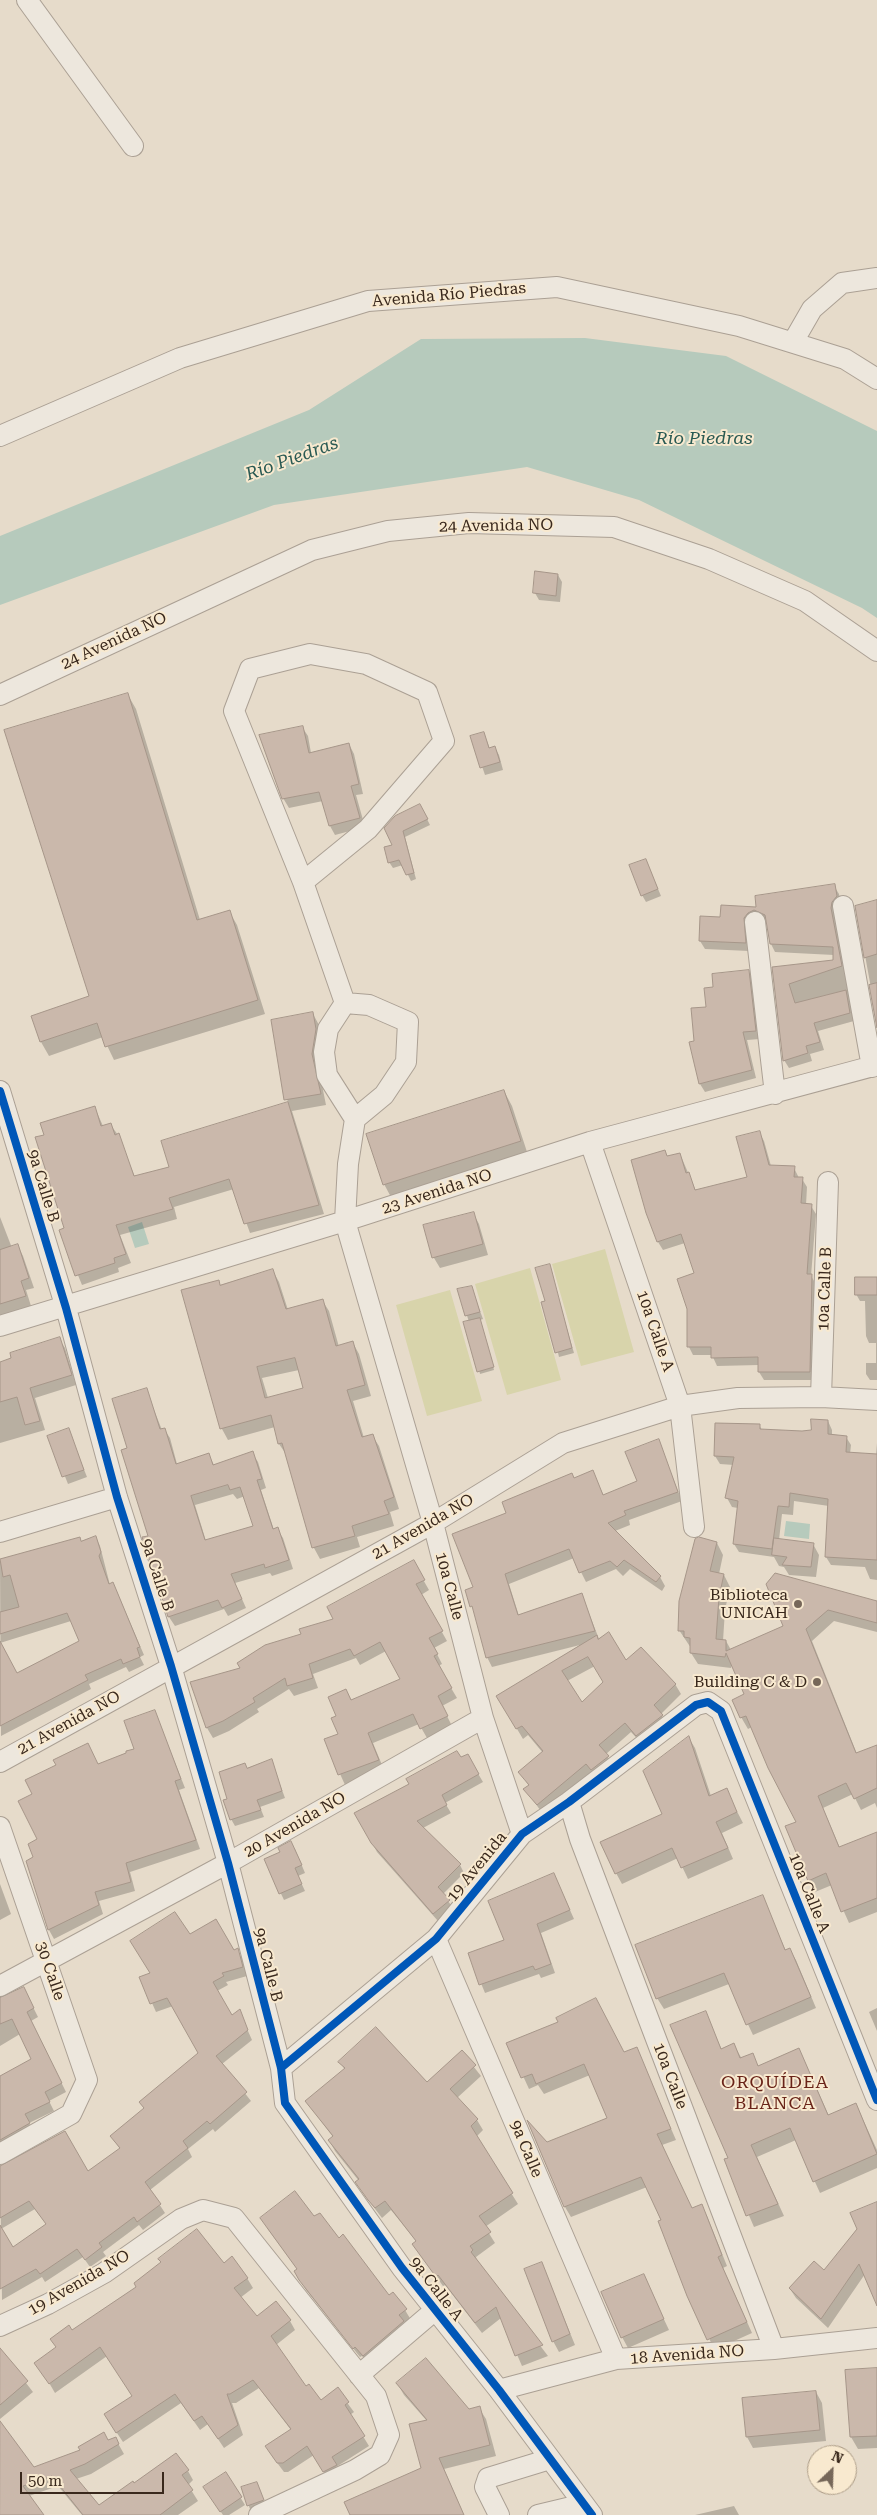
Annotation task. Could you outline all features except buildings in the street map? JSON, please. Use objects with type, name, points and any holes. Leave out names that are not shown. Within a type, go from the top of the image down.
[{"type":"street","points":[[27,0],[133,146]]},
{"type":"street","points":[[793,342],[812,309],[842,283],[877,278]]},
{"type":"street","name":"Avenida Río Piedras","points":[[0,436],[180,358],[368,301],[557,287],[739,326],[845,359],[877,379]]},
{"type":"street","name":"24 Avenida NO","points":[[0,695],[312,550],[388,531],[469,523],[614,527],[710,559],[805,601],[877,651]]},
{"type":"street","points":[[303,882],[368,829],[444,741],[427,692],[366,664],[310,654],[250,669],[234,711],[303,882],[345,1003]]},
{"type":"street","points":[[843,906],[875,1066]]},
{"type":"street","points":[[755,922],[775,1094]]},
{"type":"street","points":[[345,1003],[369,1005],[408,1022],[406,1062],[384,1095],[355,1119],[327,1075],[324,1052],[328,1029],[345,1003]]},
{"type":"street","name":"23 Avenida NO","points":[[0,1326],[66,1308],[345,1221],[590,1142],[875,1066]]},
{"type":"street","name":"9a Calle B","points":[[0,1092],[66,1308],[117,1497],[171,1666],[228,1863],[281,2068]]},
{"type":"street","name":"10a Calle","points":[[355,1119],[348,1164],[345,1221],[433,1523],[483,1718],[522,1834]]},
{"type":"street","name":"10a Calle A","points":[[590,1142],[680,1406],[694,1526]]},
{"type":"street","name":"10a Calle B","points":[[821,1397],[828,1182]]},
{"type":"street","name":"21 Avenida NO","points":[[0,1762],[433,1523],[563,1443],[680,1406],[738,1398],[821,1397],[877,1400]]},
{"type":"street","points":[[0,1532],[117,1497]]},
{"type":"street","name":"10a Calle A","points":[[708,1702],[721,1711],[877,2100]]},
{"type":"street","name":"19 Avenida","points":[[281,2068],[436,1939],[522,1834],[568,1802],[696,1705],[708,1702]]},
{"type":"street","name":"20 Avenida NO","points":[[0,1986],[228,1863],[483,1718]]},
{"type":"street","name":"10a Calle","points":[[568,1802],[580,1839],[774,2349]]},
{"type":"street","name":"30 Calle","points":[[0,1827],[87,2080],[71,2114],[0,2154]]},
{"type":"street","name":"9a Calle","points":[[436,1939],[616,2359]]},
{"type":"street","name":"9a Calle A","points":[[281,2068],[285,2103],[434,2311],[499,2390],[588,2510]]},
{"type":"street","name":"19 Avenida NO","points":[[0,2326],[48,2304],[104,2273],[181,2219],[203,2210],[234,2218],[359,2375]]},
{"type":"street","points":[[259,2515],[355,2470],[380,2455],[389,2434],[376,2396],[359,2375],[434,2311]]},
{"type":"street","name":"18 Avenida NO","points":[[499,2390],[616,2359],[774,2349],[877,2338]]},
{"type":"street","points":[[499,2515],[486,2487],[488,2478],[550,2459]]},
{"type":"street","points":[[538,2515],[588,2510]]},
{"type":"shaded area","points":[[605,1249],[634,1352],[581,1366],[552,1264]]},
{"type":"shaded area","points":[[530,1268],[561,1380],[507,1395],[475,1284]]},
{"type":"shaded area","points":[[450,1290],[482,1401],[427,1416],[396,1305]]},
{"type":"water","name":"Río Piedras","points":[[585,338],[726,356],[877,431],[877,618],[862,608],[639,500],[527,467],[274,505],[0,605],[0,536],[309,410],[421,339]]},
{"type":"water","points":[[142,1222],[149,1244],[135,1248],[128,1227]]},
{"type":"water","points":[[786,1521],[810,1524],[809,1539],[784,1536]]},
{"type":"cycle path","points":[[0,1091],[66,1308],[117,1497],[171,1666],[228,1863],[281,2068],[285,2103],[402,2268],[499,2390],[592,2515]]},
{"type":"cycle path","points":[[281,2068],[436,1939],[522,1834],[569,1802],[696,1705],[708,1702],[721,1711],[877,2100]]},
{"type":"place","name":"Biblioteca UNICAH","points":[[798,1604]]},
{"type":"place","name":"Building C & D","points":[[817,1682]]},
{"type":"district","name":"ORQUÍDEA BLANCA","points":[[775,2093]]}]
